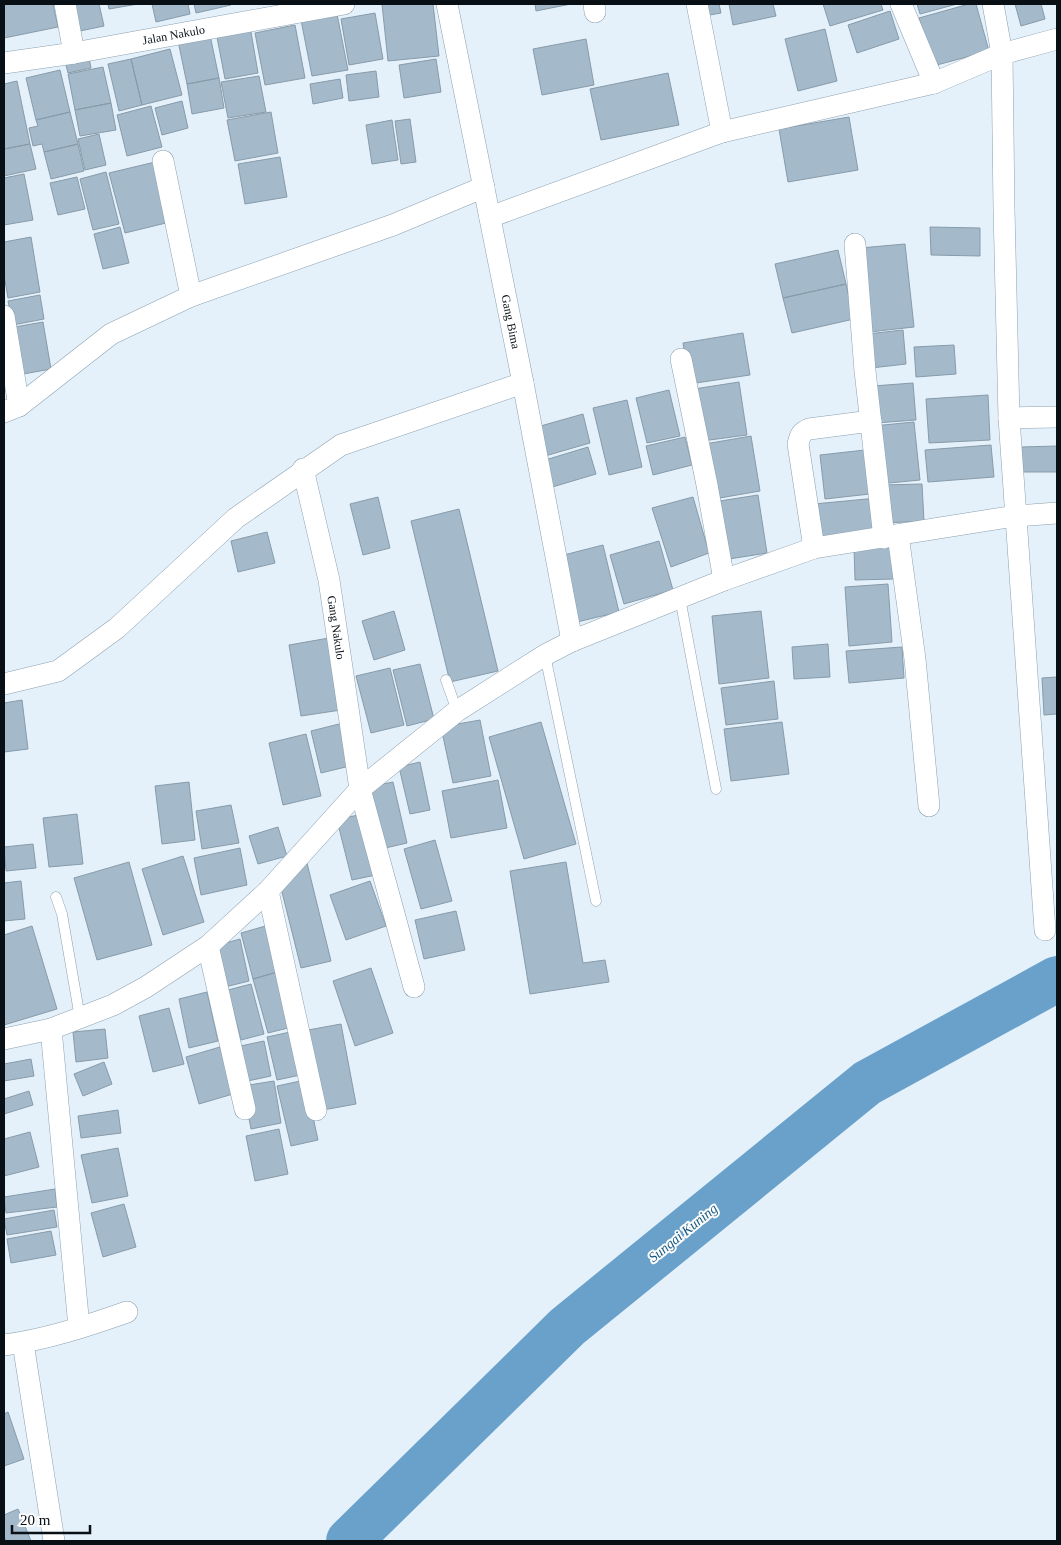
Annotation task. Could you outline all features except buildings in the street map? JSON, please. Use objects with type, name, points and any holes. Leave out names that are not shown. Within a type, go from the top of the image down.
[{"type":"street","points":[[65,4],[74,53]]},
{"type":"street","name":"Jalan Nakulo","points":[[4,63],[74,53],[344,4]]},
{"type":"street","name":"Gang Bima","points":[[447,4],[524,383],[572,641]]},
{"type":"street","points":[[697,4],[722,132]]},
{"type":"street","points":[[901,4],[934,83]]},
{"type":"street","points":[[993,4],[1002,54],[1009,418],[1045,930]]},
{"type":"street","points":[[490,217],[722,132],[934,83],[1002,54],[1057,38]]},
{"type":"street","points":[[163,161],[191,296]]},
{"type":"street","points":[[11,409],[110,334],[191,296],[393,225],[484,187]]},
{"type":"street","points":[[855,244],[871,421],[915,658],[929,806]]},
{"type":"street","points":[[4,316],[11,409]]},
{"type":"street","points":[[681,359],[724,580]]},
{"type":"street","points":[[4,684],[58,671],[117,628],[236,518],[340,444],[524,383]]},
{"type":"street","points":[[1009,418],[1057,417]]},
{"type":"street","points":[[814,548],[798,444],[800,436],[809,429],[871,421]]},
{"type":"street","name":"Gang Nakulo","points":[[303,470],[329,580],[360,788],[414,986]]},
{"type":"street","points":[[4,1038],[52,1029],[113,1005],[146,987],[208,946],[268,891],[360,788],[457,712],[545,655],[572,641],[724,580],[814,548],[1015,516],[1057,513]]},
{"type":"street","points":[[268,891],[316,1110]]},
{"type":"street","points":[[208,946],[245,1109]]},
{"type":"street","points":[[52,1029],[79,1328]]},
{"type":"street","points":[[54,1541],[14,1344],[79,1328],[127,1312]]},
{"type":"lane","points":[[680,598],[716,789]]},
{"type":"lane","points":[[545,655],[596,901]]},
{"type":"lane","points":[[446,680],[457,712]]},
{"type":"lane","points":[[56,897],[62,914],[80,1018]]},
{"type":"waterway","name":"Sungai Kuning","points":[[349,1541],[567,1327],[867,1083],[1057,979]]}]
